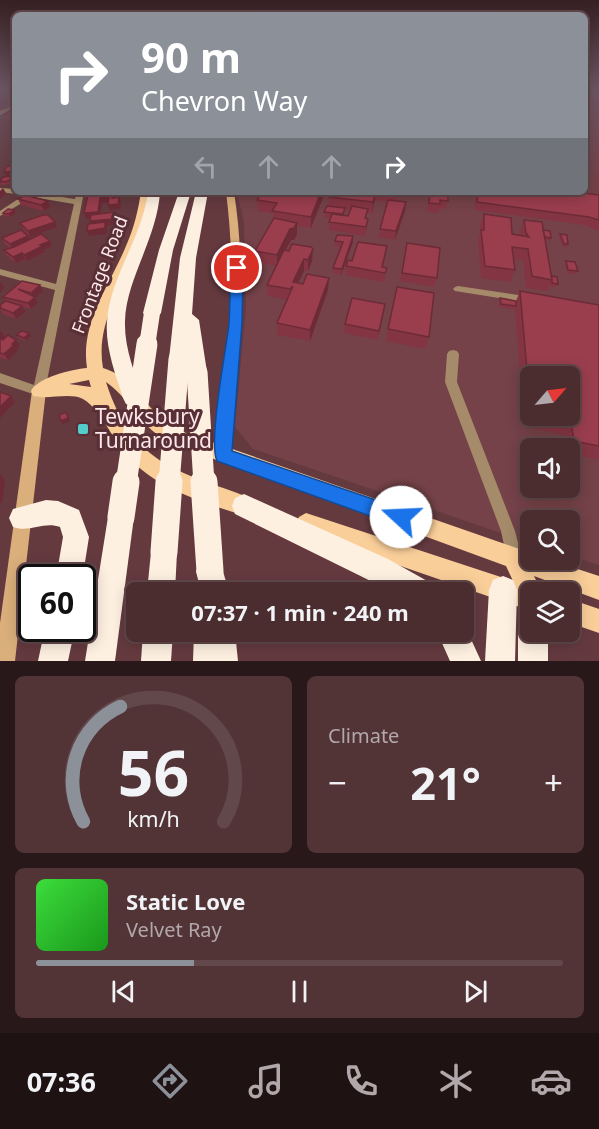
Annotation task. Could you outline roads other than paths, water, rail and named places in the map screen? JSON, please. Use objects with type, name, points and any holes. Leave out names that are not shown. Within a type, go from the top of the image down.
[{"type":"highway","points":[[133,398],[116,333],[117,311],[149,223],[154,195]]},
{"type":"highway","points":[[100,661],[152,312],[172,229],[183,195]]},
{"type":"highway","points":[[201,195],[191,236],[185,284],[188,365],[212,582]]},
{"type":"highway","points":[[162,582],[188,365]]},
{"type":"highway","points":[[244,506],[364,562],[401,582]]},
{"type":"highway","points":[[22,518],[46,511],[56,512],[70,519],[76,537],[72,564]]},
{"type":"highway","points":[[500,661],[503,590]]},
{"type":"highway","points":[[53,661],[57,642]]},
{"type":"highway","points":[[156,661],[157,642]]},
{"type":"highway","points":[[208,661],[209,642]]},
{"type":"highway","points":[[221,642],[223,661]]},
{"type":"highway","points":[[457,642],[466,661]]},
{"type":"highway","points":[[533,642],[533,661]]},
{"type":"main road","name":"Frontage Road","points":[[145,195],[140,224],[95,333],[93,358],[104,406],[116,430],[133,452],[164,474],[192,488],[520,594]]},
{"type":"main road","points":[[39,390],[54,382],[96,373],[113,378],[153,423],[168,434],[599,588]]},
{"type":"main road","points":[[39,390],[53,393],[84,391],[104,406]]},
{"type":"main road","points":[[503,590],[514,558]]},
{"type":"main road","points":[[514,558],[524,582]]},
{"type":"main road","points":[[580,614],[599,621]]},
{"type":"street","points":[[0,208],[18,195]]},
{"type":"street","points":[[0,214],[19,195]]},
{"type":"street","points":[[33,195],[77,202]]},
{"type":"street","points":[[5,661],[39,390],[79,195]]},
{"type":"street","points":[[223,455],[237,294],[235,227],[230,195]]},
{"type":"street","points":[[0,272],[60,288]]},
{"type":"street","points":[[458,289],[541,302]]},
{"type":"street","points":[[453,354],[451,382],[508,531],[514,558]]},
{"type":"street","points":[[0,378],[39,390]]},
{"type":"place","name":"Tewksbury Turnaround","points":[[83,429]]}]
